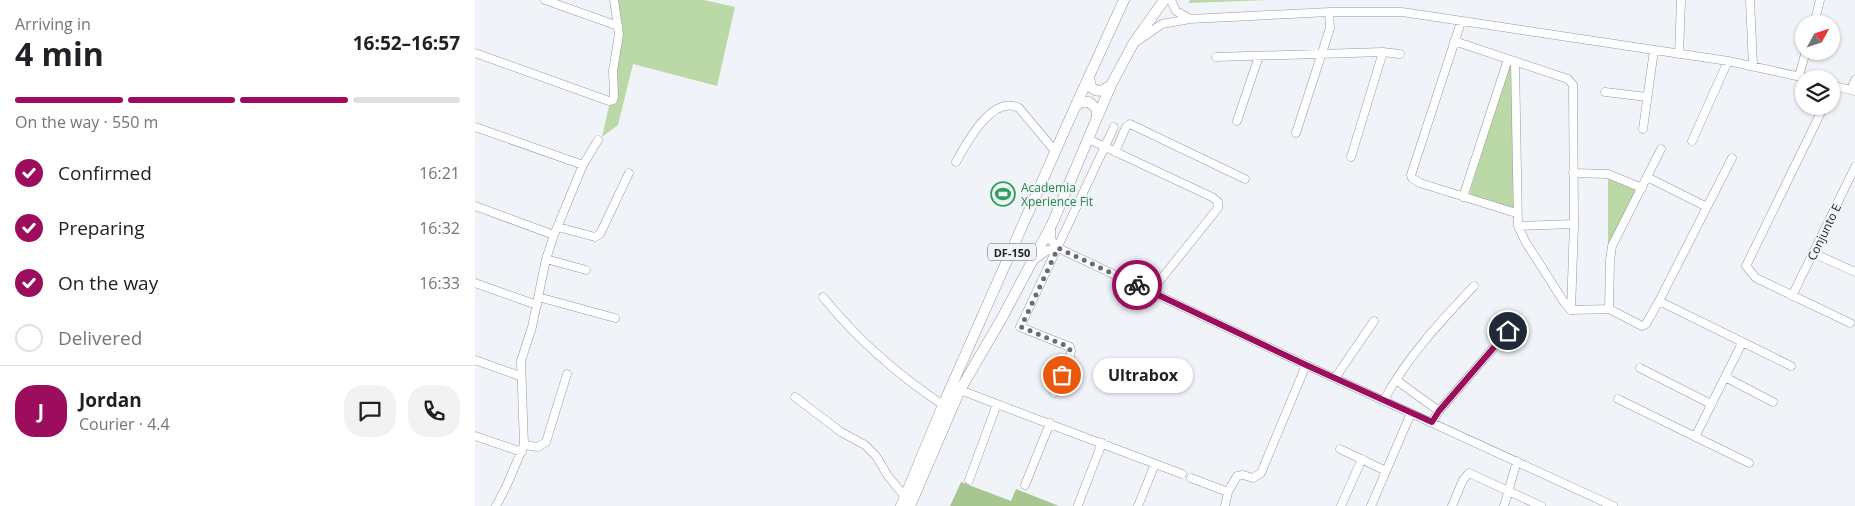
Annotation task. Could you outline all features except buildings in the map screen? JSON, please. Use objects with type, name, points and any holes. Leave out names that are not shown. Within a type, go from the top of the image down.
[{"type":"main road","name":"DF-150","points":[[906,503],[943,405],[1124,0]]},
{"type":"main road","name":"DF-150","points":[[906,503],[961,390],[1052,224],[1111,86],[1133,44],[1164,0]]},
{"type":"main road","points":[[1089,77],[1089,84],[1094,90],[1103,91],[1111,86]]},
{"type":"main road","points":[[1075,107],[1081,102],[1089,102],[1097,108],[1097,117]]},
{"type":"street","points":[[545,0],[618,26]]},
{"type":"street","points":[[475,53],[609,101],[613,100],[613,71],[619,34],[614,0]]},
{"type":"street","points":[[1171,0],[1176,11],[1190,19]]},
{"type":"street","points":[[1750,0],[1753,66]]},
{"type":"street","points":[[1816,15],[1820,0]]},
{"type":"street","points":[[1679,54],[1681,1]]},
{"type":"street","points":[[1133,44],[1162,24],[1190,19],[1329,12],[1401,12],[1728,61],[1795,75]]},
{"type":"street","points":[[1296,133],[1330,28],[1329,12]]},
{"type":"street","points":[[1461,22],[1411,175],[1419,183],[1516,213]]},
{"type":"street","points":[[1454,41],[1568,79],[1573,85],[1574,224],[1571,310]]},
{"type":"street","points":[[1643,129],[1654,50]]},
{"type":"street","points":[[1351,157],[1383,52]]},
{"type":"street","points":[[1216,57],[1383,52],[1400,54]]},
{"type":"street","points":[[1237,121],[1259,56]]},
{"type":"street","points":[[1463,197],[1511,60]]},
{"type":"street","points":[[1511,60],[1518,226],[1525,241],[1571,310]]},
{"type":"street","points":[[1692,141],[1728,61]]},
{"type":"street","points":[[1840,88],[1853,90],[1855,80]]},
{"type":"street","points":[[1605,92],[1647,97]]},
{"type":"street","points":[[957,162],[979,124],[992,113],[1014,105],[1019,108],[1055,151]]},
{"type":"street","points":[[1820,115],[1746,263],[1747,269],[1755,278],[1849,324]]},
{"type":"street","points":[[1115,152],[1126,127],[1130,124],[1245,179]]},
{"type":"street","points":[[475,127],[583,165]]},
{"type":"street","points":[[1054,393],[1070,357],[1071,351],[1069,347],[1021,327],[1113,127]]},
{"type":"street","points":[[1088,139],[1213,197],[1218,202],[1218,208],[1157,284]]},
{"type":"street","points":[[497,506],[523,448],[521,362],[547,259],[554,235],[583,165],[598,140]]},
{"type":"street","points":[[1609,309],[1612,246],[1661,149]]},
{"type":"street","points":[[1571,310],[1609,309],[1641,326],[1646,324],[1732,158]]},
{"type":"street","name":"Conjunto E","points":[[1792,296],[1855,167]]},
{"type":"street","points":[[558,227],[595,237],[600,234],[629,173]]},
{"type":"street","points":[[1573,173],[1608,174],[1642,188]]},
{"type":"street","points":[[1647,176],[1707,207]]},
{"type":"street","points":[[475,206],[554,235]]},
{"type":"street","points":[[1052,224],[1051,240],[1058,248],[1306,365],[1613,506]]},
{"type":"street","points":[[1518,226],[1574,224]]},
{"type":"street","points":[[1033,260],[1048,250],[1058,248]]},
{"type":"street","points":[[1813,253],[1855,272]]},
{"type":"street","points":[[547,259],[586,270]]},
{"type":"street","points":[[475,283],[537,301],[615,318]]},
{"type":"street","points":[[1384,400],[1396,380],[1434,330],[1474,286]]},
{"type":"street","points":[[823,297],[885,362],[920,390],[943,405]]},
{"type":"street","points":[[1659,301],[1791,366]]},
{"type":"street","points":[[1335,378],[1374,320]]},
{"type":"street","points":[[1432,422],[1439,411],[1508,331]]},
{"type":"street","points":[[1695,437],[1741,343]]},
{"type":"street","points":[[475,360],[520,376]]},
{"type":"street","points":[[1225,506],[1228,492],[1237,476],[1243,475],[1253,478],[1261,472],[1306,365]]},
{"type":"street","points":[[1640,368],[1711,404]]},
{"type":"street","points":[[475,436],[523,448],[538,447],[546,442],[567,374]]},
{"type":"street","points":[[1725,377],[1773,402]]},
{"type":"street","points":[[1396,380],[1439,411]]},
{"type":"street","points":[[961,390],[1182,474]]},
{"type":"street","points":[[795,397],[841,432],[865,445],[876,456],[906,503]]},
{"type":"street","points":[[1617,399],[1749,463]]},
{"type":"street","points":[[969,480],[997,404]]},
{"type":"street","points":[[1371,506],[1411,412]]},
{"type":"street","points":[[1025,485],[1050,423]]},
{"type":"street","points":[[1077,505],[1102,443]]},
{"type":"street","points":[[1340,450],[1386,470]]},
{"type":"street","points":[[1341,506],[1362,459]]},
{"type":"street","points":[[1504,506],[1517,461]]},
{"type":"street","points":[[1138,506],[1155,464]]},
{"type":"street","points":[[1452,506],[1463,480],[1469,473],[1541,506]]},
{"type":"street","points":[[1191,478],[1228,492]]},
{"type":"green space","points":[[617,0],[704,0],[735,7],[717,86],[633,64],[618,125],[602,137],[610,102],[616,104],[618,91],[616,73],[622,27]]},
{"type":"green space","points":[[1190,0],[1269,0],[1188,3]]},
{"type":"green space","points":[[1510,63],[1513,64],[1514,209],[1469,194]]},
{"type":"green space","points":[[1608,176],[1637,191],[1610,245],[1608,245]]},
{"type":"green space","points":[[961,482],[1011,501],[1016,489],[1059,506],[950,506]]},
{"type":"way so far","points":[[1062,375],[1070,357],[1071,351],[1069,347],[1021,327],[1058,248],[1137,285]]},
{"type":"place","name":"Academia Xperience Fit","points":[[1003,194]]},
{"type":"place","name":"Ultrabox","points":[[1062,375]]},
{"type":"route","points":[[1137,285],[1432,422],[1439,411],[1508,331]]}]
